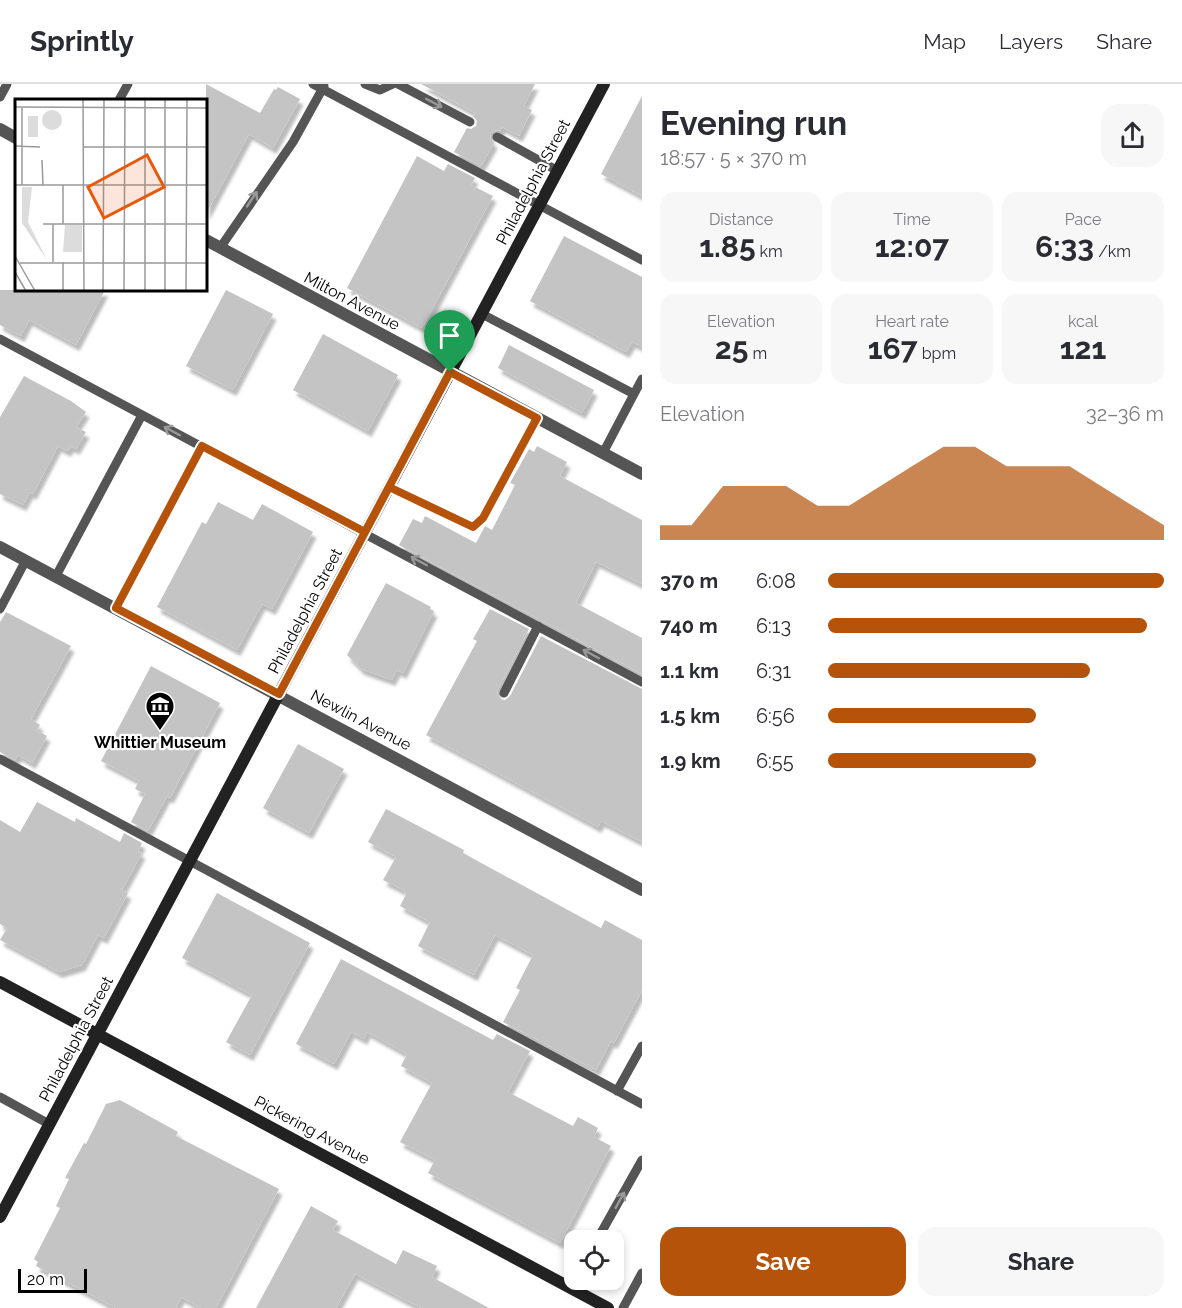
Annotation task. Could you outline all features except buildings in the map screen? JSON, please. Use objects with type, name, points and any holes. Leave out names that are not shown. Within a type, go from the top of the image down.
[{"type":"street","name":"Philadelphia Street","points":[[0,1217],[604,84]]},
{"type":"street","points":[[0,129],[15,137]]},
{"type":"street","name":"Milton Avenue","points":[[207,241],[642,474]]},
{"type":"street","name":"Newlin Avenue","points":[[0,547],[279,694],[642,890]]},
{"type":"street","name":"Pickering Avenue","points":[[0,982],[564,1279]]},
{"type":"street","name":"Pickering Avenue","points":[[582,1290],[608,1308]]},
{"type":"lane","points":[[0,97],[7,84]]},
{"type":"lane","points":[[120,99],[128,84]]},
{"type":"lane","points":[[313,84],[323,87],[642,260]]},
{"type":"lane","points":[[365,84],[380,90],[393,84]]},
{"type":"lane","points":[[398,84],[470,122]]},
{"type":"lane","points":[[220,248],[293,142],[323,87]]},
{"type":"lane","points":[[497,137],[558,171]]},
{"type":"lane","points":[[482,314],[633,394]]},
{"type":"lane","points":[[0,339],[642,682]]},
{"type":"lane","points":[[603,453],[642,378]]},
{"type":"lane","points":[[56,576],[142,415]]},
{"type":"lane","points":[[389,487],[473,527],[483,518],[537,418]]},
{"type":"lane","points":[[116,608],[202,446]]},
{"type":"lane","points":[[0,609],[26,560]]},
{"type":"lane","points":[[504,693],[538,626]]},
{"type":"lane","points":[[0,759],[642,1104]]},
{"type":"lane","points":[[617,1091],[642,1046]]},
{"type":"lane","points":[[0,1097],[49,1124]]},
{"type":"lane","points":[[603,1230],[642,1160]]},
{"type":"lane","points":[[623,1308],[642,1273]]},
{"type":"place","name":"Whittier Museum","points":[[160,732]]},
{"type":"route","points":[[450,372],[537,418],[483,518],[473,527],[389,487],[279,694],[116,608],[202,446],[365,532],[450,372]]}]
